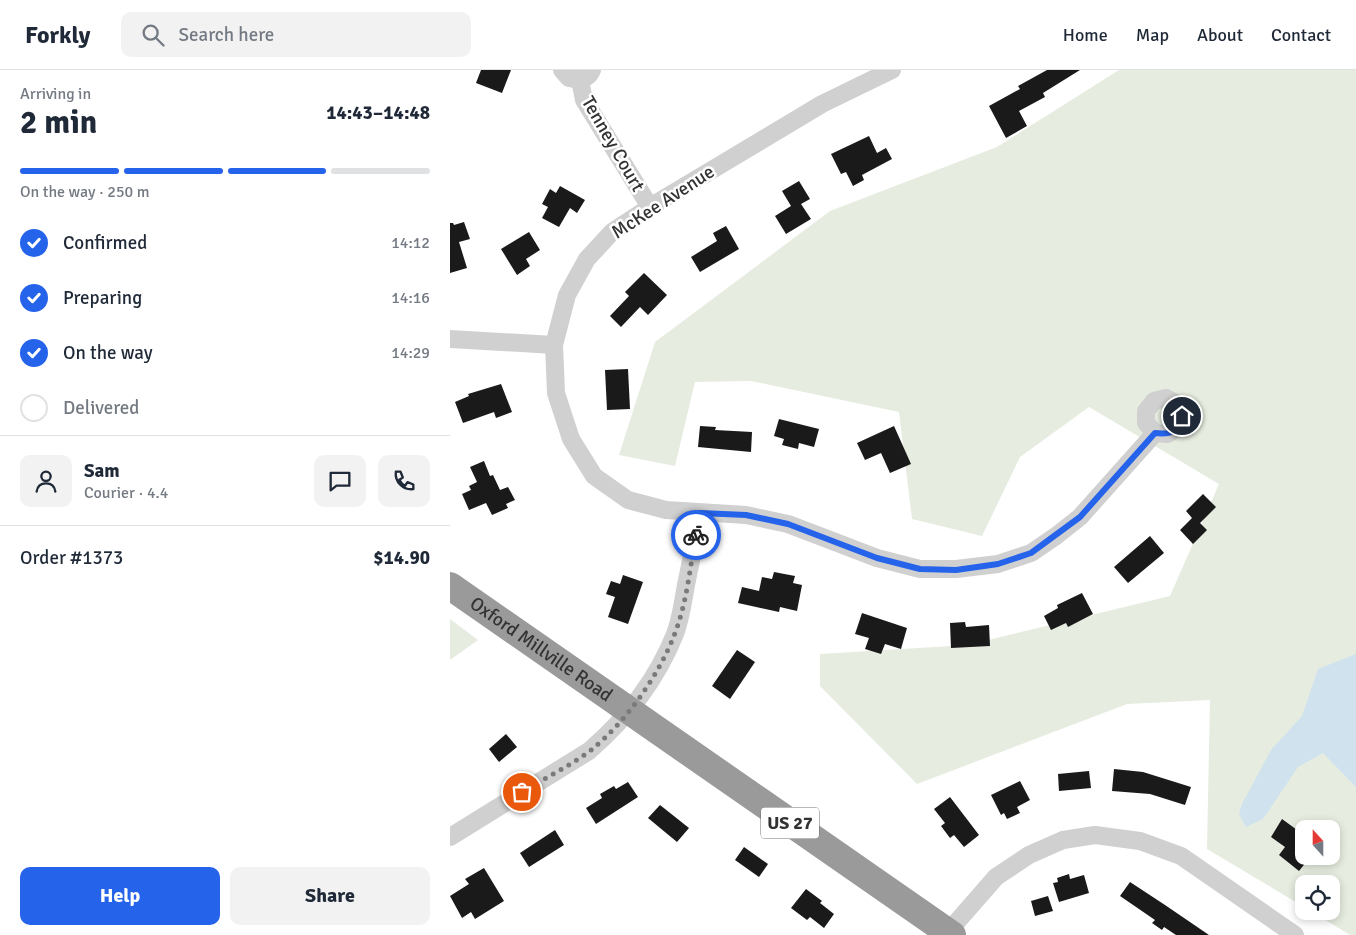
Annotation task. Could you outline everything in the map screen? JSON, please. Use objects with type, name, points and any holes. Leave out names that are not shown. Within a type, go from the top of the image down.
[{"type":"highway","name":"Oxford Millville Road","points":[[450,586],[950,934]]},
{"type":"street","name":"Tenney Court","points":[[562,70],[569,78],[586,75],[584,100],[650,207]]},
{"type":"street","name":"McKee Avenue","points":[[892,70],[822,104],[650,207],[612,232],[587,259],[567,295],[554,345],[556,393],[571,439],[594,476],[628,500],[666,510],[746,515],[788,524],[877,558],[920,569],[956,570],[998,564],[1031,553],[1080,517],[1155,433]]},
{"type":"street","points":[[450,339],[554,345]]},
{"type":"street","points":[[450,837],[589,751],[610,733],[628,711],[648,685],[675,633],[682,609],[700,513]]},
{"type":"street","points":[[950,934],[996,877],[1028,855],[1063,840],[1095,834],[1140,841],[1181,856],[1295,935]]},
{"type":"shaded area","points":[[1119,70],[1356,70],[1356,935],[1350,935],[1326,920],[1340,920],[1340,875],[1295,875],[1295,902],[1207,849],[1210,700],[1127,704],[917,784],[820,686],[820,654],[968,645],[1170,596],[1219,484],[1089,407],[1020,457],[982,536],[912,519],[899,412],[751,381],[695,382],[675,466],[619,455],[655,342],[830,211],[997,147]]},
{"type":"shaded area","points":[[450,619],[478,640],[450,660]]},
{"type":"water","points":[[1356,654],[1356,787],[1323,753],[1298,767],[1263,819],[1246,827],[1239,814],[1242,804],[1271,750],[1302,716],[1318,669]]},
{"type":"building","points":[[481,70],[511,70],[502,93],[476,83]]},
{"type":"building","points":[[1047,70],[1080,70],[1043,93],[1045,97],[1019,111],[1027,126],[1006,138],[989,106],[1020,89],[1018,86]]},
{"type":"building","points":[[869,136],[877,153],[886,148],[892,159],[862,175],[864,180],[853,186],[846,172],[841,174],[831,154]]},
{"type":"building","points":[[799,181],[810,199],[801,204],[811,219],[786,234],[775,216],[791,206],[782,191]]},
{"type":"building","points":[[560,186],[585,200],[577,213],[570,208],[559,227],[542,218],[548,207],[542,204],[550,189],[556,193]]},
{"type":"building","points":[[464,222],[470,239],[459,242],[467,268],[450,273],[450,223],[454,225]]},
{"type":"building","points":[[726,226],[739,249],[700,272],[691,257],[717,241],[713,233]]},
{"type":"building","points":[[529,232],[540,250],[526,259],[530,266],[517,275],[501,249]]},
{"type":"building","points":[[644,273],[667,295],[648,315],[640,307],[621,327],[610,316],[629,296],[625,292]]},
{"type":"building","points":[[628,369],[630,409],[607,410],[605,370]]},
{"type":"building","points":[[501,384],[512,412],[496,418],[494,412],[463,423],[455,402],[469,396],[468,394]]},
{"type":"building","points":[[779,419],[819,429],[814,447],[799,443],[798,449],[782,445],[784,439],[774,436]]},
{"type":"building","points":[[700,426],[716,427],[715,430],[752,432],[751,452],[698,447]]},
{"type":"building","points":[[894,426],[911,464],[890,473],[881,453],[865,460],[857,443]]},
{"type":"building","points":[[484,461],[490,476],[493,475],[500,490],[508,487],[515,500],[506,504],[508,508],[492,515],[486,503],[469,510],[462,494],[471,490],[469,486],[477,482],[470,467]]},
{"type":"building","points":[[1203,494],[1216,507],[1200,523],[1207,530],[1193,544],[1180,530],[1192,518],[1186,511]]},
{"type":"building","points":[[1150,536],[1164,553],[1128,583],[1114,567]]},
{"type":"building","points":[[774,572],[795,576],[793,583],[802,585],[797,611],[780,607],[779,612],[738,603],[742,587],[759,591],[762,577],[772,579]]},
{"type":"building","points":[[623,575],[643,582],[628,624],[608,617],[615,597],[606,594],[611,581],[620,584]]},
{"type":"building","points":[[1082,593],[1093,614],[1068,627],[1066,623],[1051,630],[1044,616],[1058,608],[1057,605]]},
{"type":"building","points":[[862,613],[907,628],[901,649],[885,644],[881,654],[865,649],[869,638],[855,634]]},
{"type":"building","points":[[965,622],[966,627],[989,625],[990,646],[951,648],[950,623]]},
{"type":"building","points":[[737,650],[755,662],[730,699],[712,686]]},
{"type":"building","points":[[506,734],[517,747],[499,762],[489,749]]},
{"type":"building","points":[[1114,769],[1143,772],[1191,787],[1185,805],[1150,794],[1112,791]]},
{"type":"building","points":[[1089,771],[1091,788],[1059,791],[1058,774]]},
{"type":"building","points":[[1020,781],[1030,800],[1017,807],[1020,813],[1007,819],[1004,813],[1001,815],[991,795]]},
{"type":"building","points":[[628,782],[638,797],[596,824],[586,808],[602,798],[600,794],[614,786],[616,789]]},
{"type":"building","points":[[950,797],[979,835],[964,847],[954,835],[950,838],[941,826],[945,823],[934,809]]},
{"type":"building","points":[[660,805],[689,828],[677,842],[648,818]]},
{"type":"building","points":[[1282,819],[1295,828],[1295,865],[1304,865],[1299,871],[1279,855],[1285,847],[1271,837]]},
{"type":"building","points":[[555,830],[564,845],[529,867],[520,853]]},
{"type":"building","points":[[744,847],[768,864],[759,877],[735,860]]},
{"type":"building","points":[[484,868],[504,901],[475,919],[471,912],[462,918],[450,896],[469,884],[465,879]]},
{"type":"building","points":[[1069,874],[1070,879],[1084,875],[1089,893],[1059,902],[1053,883],[1058,882],[1057,878]]},
{"type":"building","points":[[1130,882],[1209,935],[1176,935],[1164,927],[1162,930],[1152,923],[1155,920],[1120,896]]},
{"type":"building","points":[[806,889],[822,901],[820,903],[834,914],[824,928],[810,917],[807,920],[791,908]]},
{"type":"building","points":[[1048,896],[1053,911],[1035,916],[1031,901]]},
{"type":"way so far","points":[[522,792],[589,751],[610,733],[648,685],[675,633],[682,609],[696,535]]},
{"type":"route","points":[[696,535],[700,513],[746,515],[788,524],[877,558],[920,569],[956,570],[998,564],[1031,553],[1080,517],[1155,433],[1167,434],[1178,428],[1182,416]]}]
